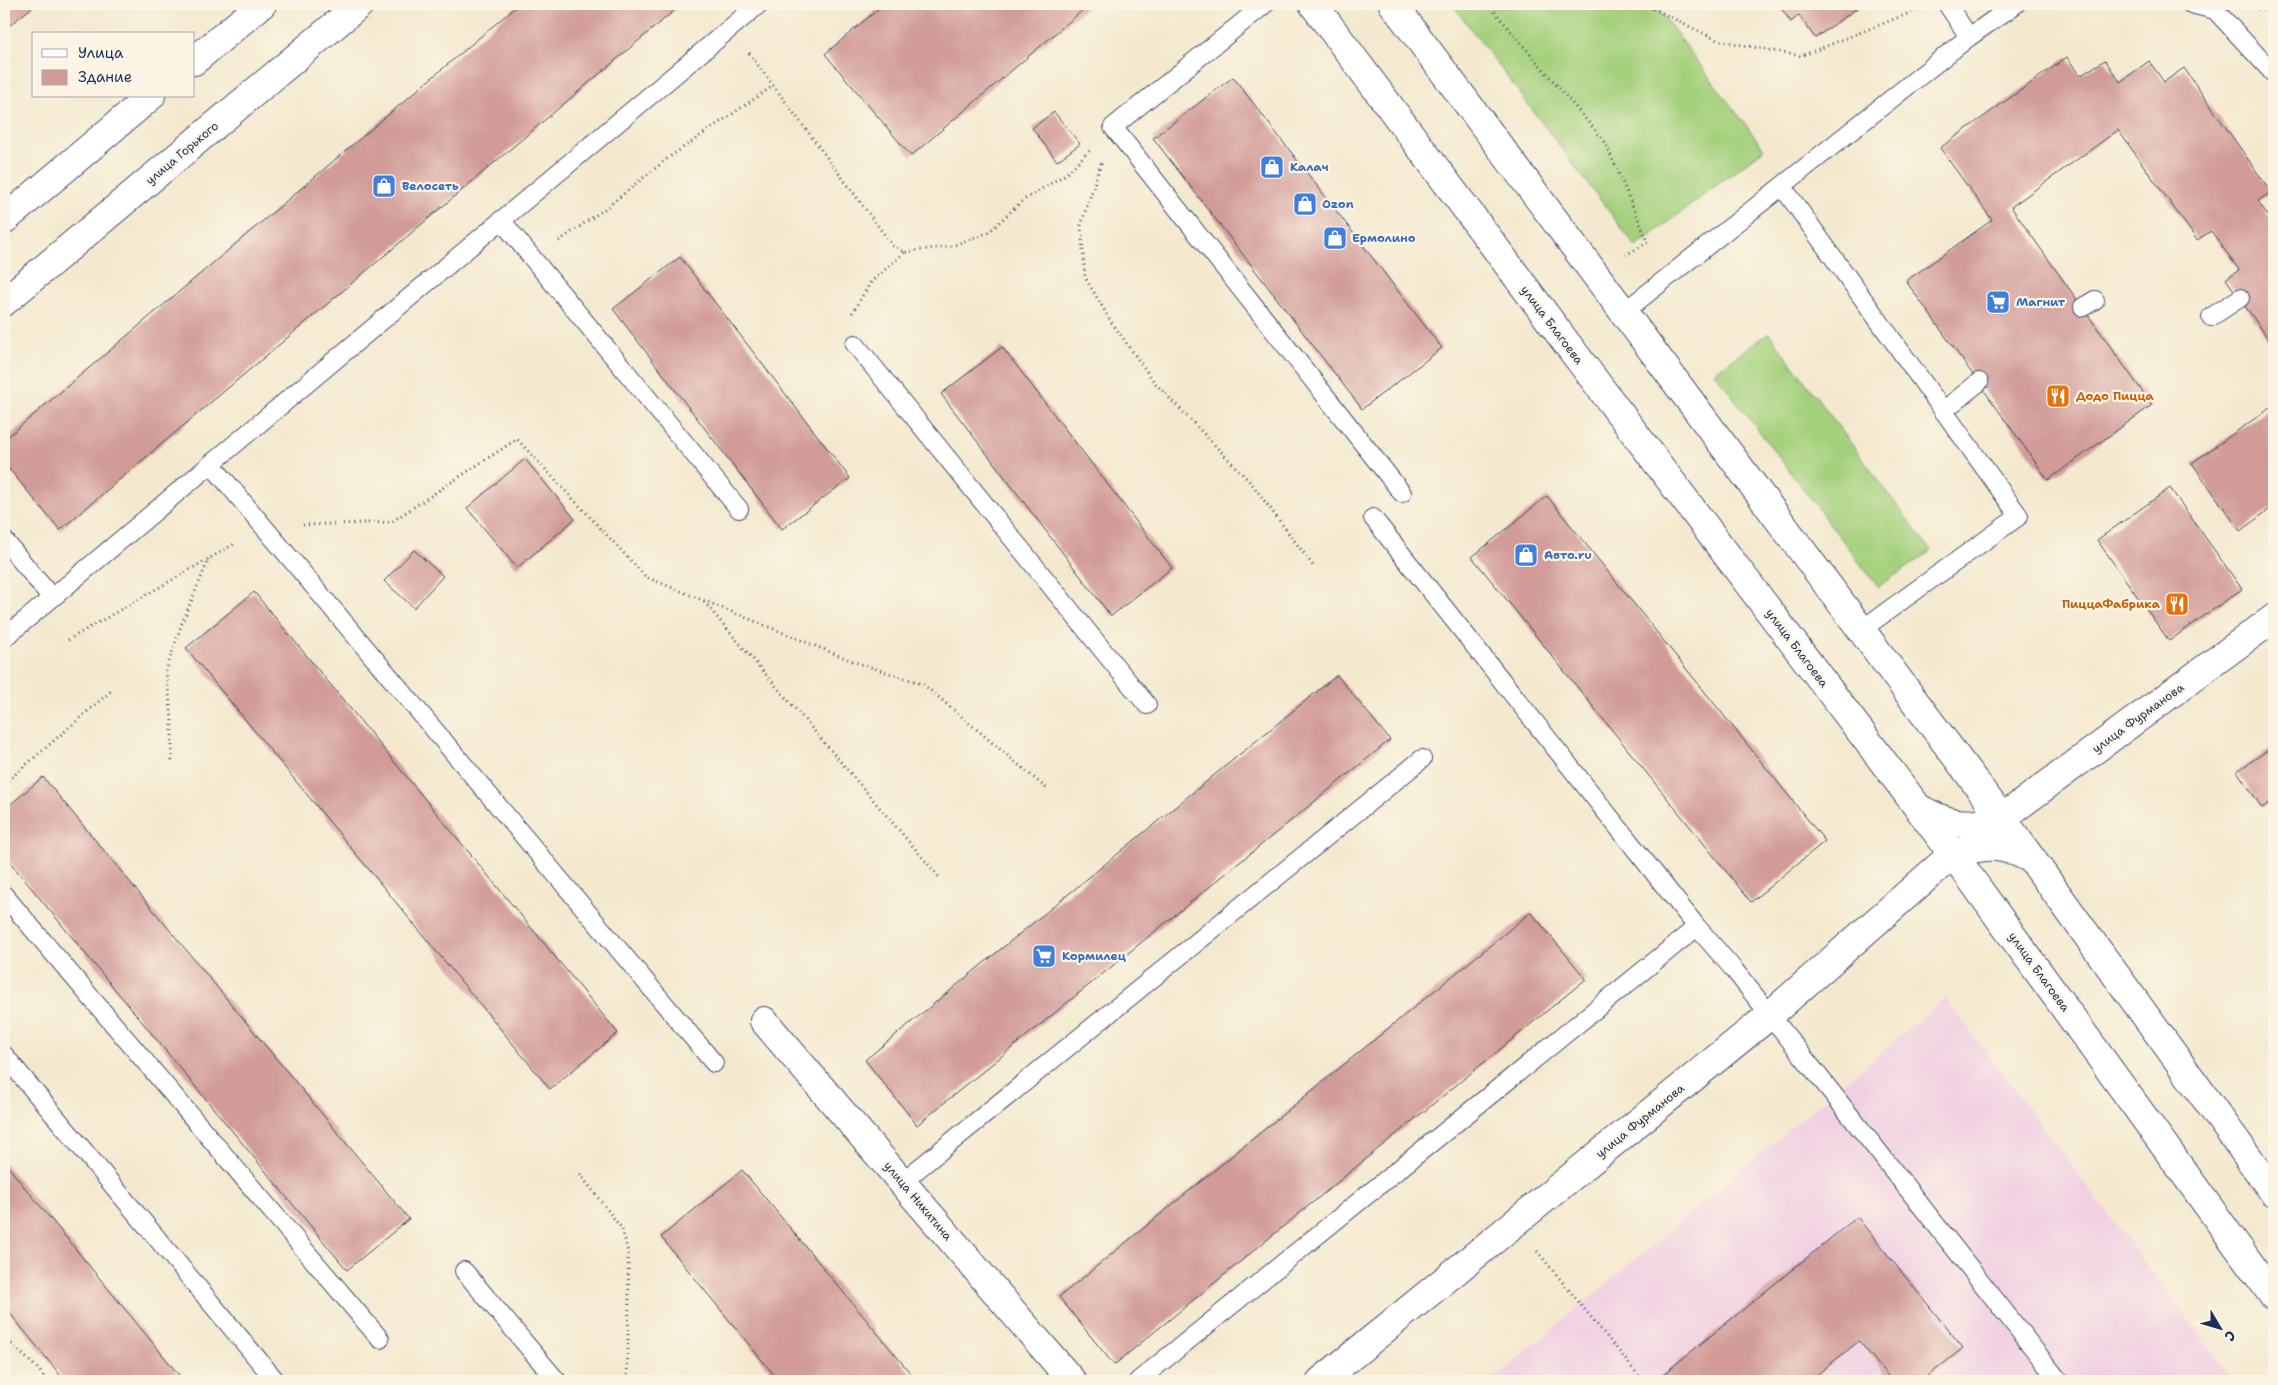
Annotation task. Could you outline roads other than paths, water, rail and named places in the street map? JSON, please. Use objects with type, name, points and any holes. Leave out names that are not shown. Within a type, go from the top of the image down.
[{"type":"main road","points":[[195,60],[262,4]]},
{"type":"main road","name":"улица Горького","points":[[4,302],[360,4]]},
{"type":"main road","name":"улица Благоева","points":[[1313,4],[1953,854],[2274,1296]]},
{"type":"main road","points":[[1393,4],[2002,818],[2274,1193]]},
{"type":"main road","points":[[4,220],[149,98]]},
{"type":"main road","name":"улица Фурманова","points":[[2002,818],[2274,618]]},
{"type":"main road","points":[[1917,807],[1936,818],[1957,824],[1978,824],[2002,818]]},
{"type":"main road","points":[[1953,854],[1976,847],[1995,847],[2014,849],[2033,860]]},
{"type":"main road","name":"улица Фурманова","points":[[1321,1381],[1770,1016],[1953,854]]},
{"type":"main road","name":"улица Никитина","points":[[764,1021],[1072,1381]]},
{"type":"lane","points":[[4,638],[758,4]]},
{"type":"lane","points":[[1265,4],[1113,127],[1402,493]]},
{"type":"lane","points":[[1947,4],[1969,37]]},
{"type":"lane","points":[[1624,312],[1969,37],[2016,4]]},
{"type":"lane","points":[[2191,4],[2215,10],[2272,66]]},
{"type":"lane","points":[[1782,186],[2019,516],[1861,630]]},
{"type":"lane","points":[[500,220],[739,509]]},
{"type":"lane","points":[[2211,317],[2240,298]]},
{"type":"lane","points":[[855,344],[1147,705]]},
{"type":"lane","points":[[1943,411],[1979,382]]},
{"type":"lane","points":[[211,464],[714,1063]]},
{"type":"lane","points":[[1373,518],[2059,1381]]},
{"type":"lane","points":[[4,540],[52,598]]},
{"type":"lane","points":[[902,1182],[1422,759]]},
{"type":"lane","points":[[4,895],[380,1339]]},
{"type":"lane","points":[[1138,1381],[1697,927]]},
{"type":"lane","points":[[4,1055],[276,1381]]},
{"type":"lane","points":[[464,1270],[557,1381]]},
{"type":"place","name":"Калач","points":[[1272,167]]},
{"type":"place","name":"Велосеть","points":[[384,186]]},
{"type":"place","name":"Ozon","points":[[1305,204]]},
{"type":"place","name":"Ермолино","points":[[1335,238]]},
{"type":"place","name":"Магнит","points":[[1998,302]]},
{"type":"place","name":"Додо Пицца","points":[[2058,396]]},
{"type":"place","name":"Авто.ru","points":[[1526,555]]},
{"type":"place","name":"ПиццаФабрика","points":[[2177,604]]},
{"type":"place","name":"Кормилец","points":[[1044,956]]}]
